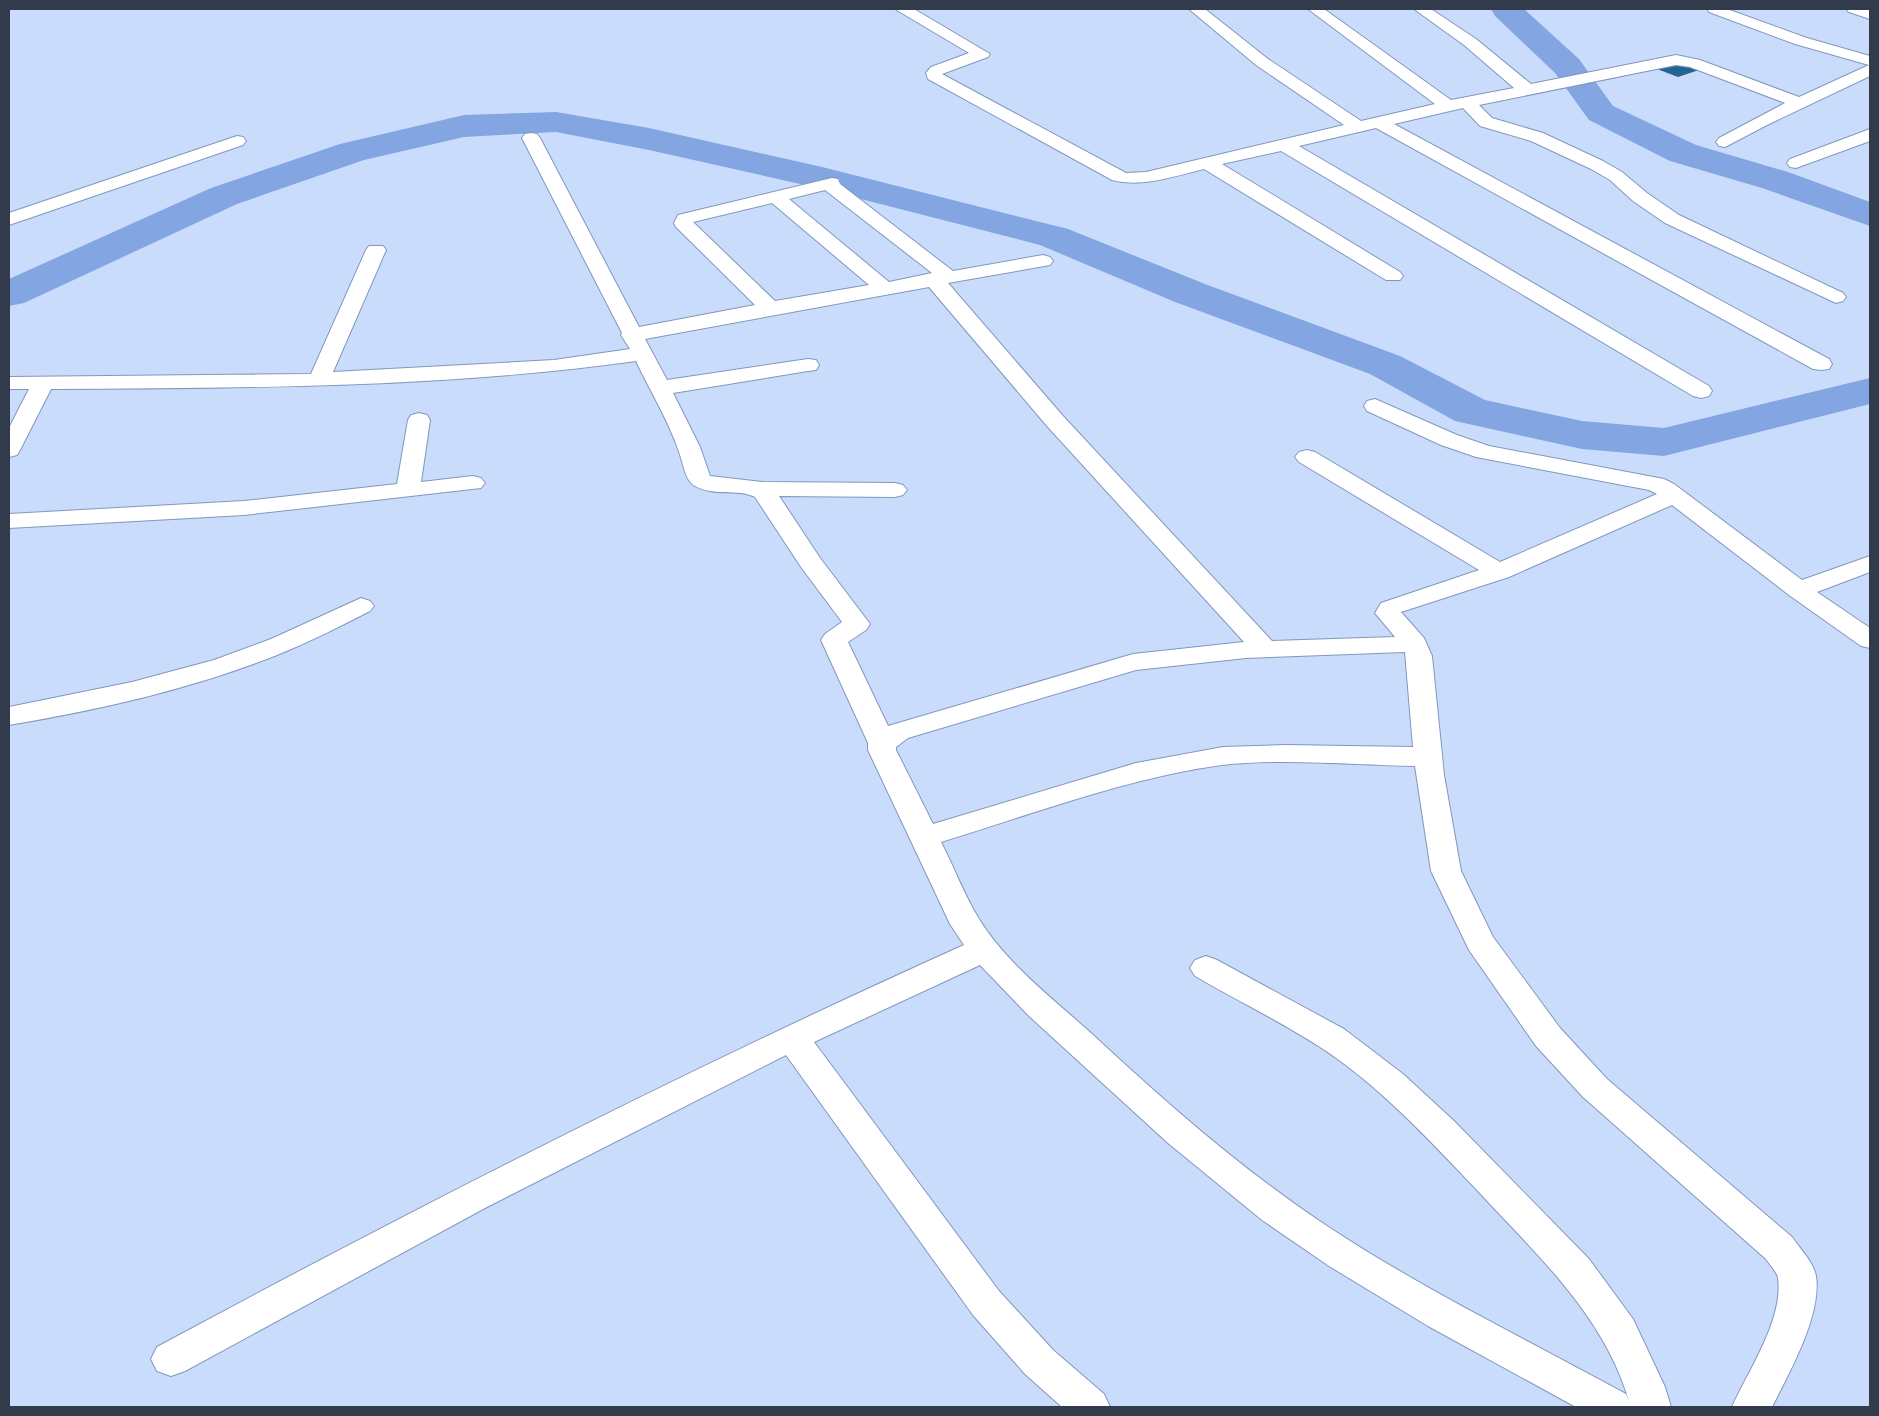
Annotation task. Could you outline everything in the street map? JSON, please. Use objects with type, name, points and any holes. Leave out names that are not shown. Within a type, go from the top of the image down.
[{"type":"street","points":[[903,9],[982,54],[937,70],[934,76],[1096,165],[1118,176],[1135,179],[1448,106],[1668,60],[1683,60],[1800,103]]},
{"type":"street","points":[[1196,9],[1262,62],[1358,127]]},
{"type":"street","points":[[1315,9],[1448,106]]},
{"type":"street","points":[[1421,9],[1470,42],[1530,88]]},
{"type":"street","points":[[1714,9],[1801,41],[1870,61]]},
{"type":"street","points":[[1854,9],[1870,15]]},
{"type":"street","points":[[1725,142],[1761,121],[1870,70]]},
{"type":"street","points":[[1467,102],[1486,122],[1537,137],[1597,165],[1616,176],[1640,197],[1672,219],[1836,297]]},
{"type":"street","points":[[1378,122],[1821,364]]},
{"type":"street","points":[[1796,162],[1853,143],[1870,134]]},
{"type":"street","points":[[531,138],[660,388],[689,447],[702,481],[713,485],[761,489],[894,490]]},
{"type":"street","points":[[9,219],[237,140]]},
{"type":"street","points":[[1284,145],[1701,392]]},
{"type":"street","points":[[1207,163],[1393,276]]},
{"type":"street","points":[[770,308],[682,223],[685,219],[694,216],[830,183],[941,278],[1062,428],[1266,650]]},
{"type":"street","points":[[775,196],[884,288]]},
{"type":"street","points":[[319,379],[376,250]]},
{"type":"street","points":[[9,383],[319,379],[554,366],[770,308],[1043,261]]},
{"type":"street","points":[[660,388],[808,365]]},
{"type":"street","points":[[9,450],[43,383]]},
{"type":"street","points":[[1375,406],[1449,440],[1484,452],[1656,484],[1674,495],[1798,590],[1870,640]]},
{"type":"street","points":[[408,490],[420,420]]},
{"type":"street","points":[[1307,457],[1500,572]]},
{"type":"street","points":[[9,521],[244,508],[473,483]]},
{"type":"street","points":[[761,489],[810,562],[857,624],[834,640],[882,743],[882,750],[966,924],[983,950],[1021,988],[1138,1096],[1251,1191],[1349,1259],[1612,1407]]},
{"type":"street","points":[[1674,495],[1500,572],[1390,608],[1390,616],[1415,644],[1419,656],[1428,757],[1446,871],[1480,942],[1548,1037],[1594,1088],[1778,1248],[1798,1275],[1797,1299],[1784,1337],[1752,1407]]},
{"type":"street","points":[[1798,590],[1870,563]]},
{"type":"street","points":[[9,716],[132,692],[188,676],[254,654],[361,606]]},
{"type":"street","points":[[882,743],[888,737],[906,729],[1132,662],[1177,656],[1266,650],[1415,644]]},
{"type":"street","points":[[924,837],[1136,772],[1223,756],[1285,754],[1428,757]]},
{"type":"street","points":[[172,1359],[399,1236],[562,1151],[792,1038],[983,950]]},
{"type":"street","points":[[1206,968],[1332,1038],[1390,1083],[1442,1131],[1576,1270],[1619,1330],[1645,1387],[1651,1407]]},
{"type":"street","points":[[792,1038],[986,1303],[1039,1362],[1090,1407]]},
{"type":"building","points":[[1680,61],[1702,69],[1678,77],[1657,69]]},
{"type":"waterway","points":[[1506,9],[1567,66],[1601,113],[1683,153],[1775,180],[1870,215]]},
{"type":"waterway","points":[[9,294],[224,196],[353,152],[464,126],[556,122],[649,139],[822,178],[1054,237],[1190,293],[1385,365],[1471,411],[1582,435],[1664,442],[1870,391]]}]
